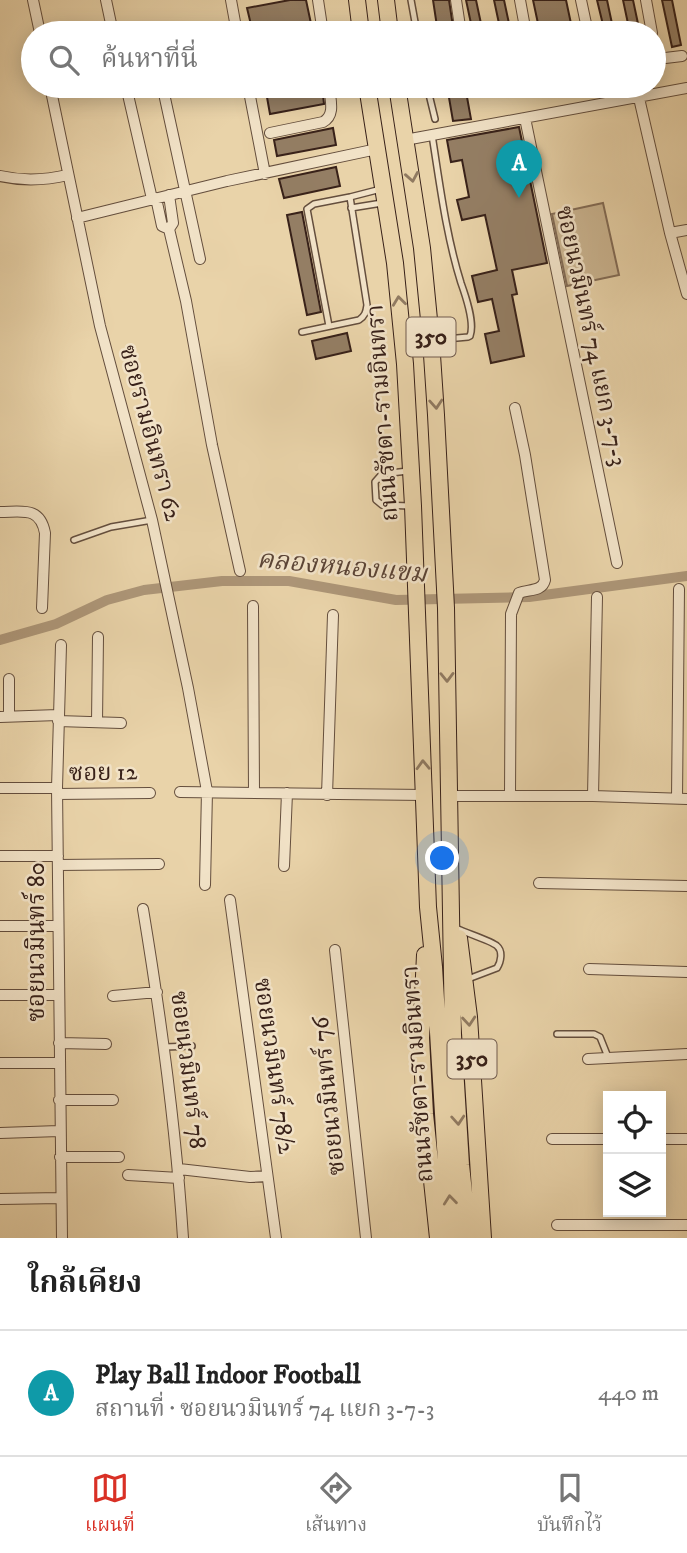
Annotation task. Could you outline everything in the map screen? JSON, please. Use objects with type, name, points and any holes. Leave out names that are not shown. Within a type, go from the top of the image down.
[{"type":"main road","points":[[357,0],[360,21]]},
{"type":"main road","points":[[386,0],[389,21]]},
{"type":"main road","name":"ถนนรัชดา-รามอินทรา","points":[[370,98],[401,314],[413,506],[428,907],[453,1164],[469,1238]]},
{"type":"main road","name":"ถนนรัชดา-รามอินทรา","points":[[399,98],[420,235],[431,340],[446,608],[454,1238]]},
{"type":"main road","name":"ถนนรัชดา-รามอินทรา","points":[[450,881],[470,1028],[483,1238]]},
{"type":"main road","name":"ถนนรัชดา-รามอินทรา","points":[[428,907],[421,1038],[425,1114],[438,1238]]},
{"type":"street","points":[[33,0],[37,21]]},
{"type":"street","points":[[106,0],[111,21]]},
{"type":"street","points":[[231,0],[235,21]]},
{"type":"street","points":[[318,0],[321,21]]},
{"type":"street","points":[[456,0],[459,21]]},
{"type":"street","points":[[520,0],[524,21]]},
{"type":"street","points":[[581,0],[585,21]]},
{"type":"street","points":[[646,0],[650,21]]},
{"type":"street","points":[[666,58],[682,56]]},
{"type":"street","points":[[666,92],[687,88]]},
{"type":"street","name":"ซอยรามอินทรา 62","points":[[52,98],[100,326],[152,520],[188,688],[202,791],[205,885]]},
{"type":"street","points":[[129,98],[151,200],[162,226],[169,229]]},
{"type":"street","points":[[165,98],[200,259]]},
{"type":"street","points":[[250,98],[265,174]]},
{"type":"street","points":[[270,133],[328,120],[332,110],[330,98]]},
{"type":"street","points":[[405,140],[639,98],[687,294]]},
{"type":"street","name":"ซอยนวมินทร์ 74 แยก 3-7-3","points":[[525,118],[617,563]]},
{"type":"street","points":[[77,218],[185,191],[377,149]]},
{"type":"street","points":[[0,177],[36,180],[68,175]]},
{"type":"street","points":[[169,195],[173,223],[169,229],[240,571]]},
{"type":"street","points":[[670,233],[687,230]]},
{"type":"street","points":[[510,795],[510,614],[519,593],[540,588],[545,580],[515,408]]},
{"type":"street","points":[[0,512],[31,512],[38,515],[43,523],[45,533],[42,608]]},
{"type":"street","points":[[449,796],[682,799],[679,589]]},
{"type":"street","points":[[593,796],[597,597]]},
{"type":"street","points":[[253,606],[254,792]]},
{"type":"street","points":[[327,795],[333,615]]},
{"type":"street","points":[[97,722],[98,637]]},
{"type":"street","name":"ซอยนวมินทร์ 80","points":[[61,645],[57,791],[62,1238]]},
{"type":"street","points":[[9,679],[4,717],[121,723]]},
{"type":"street","name":"ซอย 12","points":[[0,788],[150,793]]},
{"type":"street","points":[[180,792],[424,795]]},
{"type":"street","points":[[284,866],[286,793]]},
{"type":"street","points":[[0,856],[159,864]]},
{"type":"street","points":[[539,883],[687,886]]},
{"type":"street","name":"ซอยนวมินทร์ 78/2","points":[[230,900],[276,1238]]},
{"type":"street","name":"ซอยนวมินทร์ 78","points":[[143,909],[165,1047],[183,1238]]},
{"type":"street","points":[[0,926],[58,926]]},
{"type":"street","name":"ซอยนวมินทร์ 76","points":[[335,950],[366,1238]]},
{"type":"street","points":[[589,969],[687,972]]},
{"type":"street","points":[[113,996],[157,992]]},
{"type":"street","points":[[0,995],[58,995]]},
{"type":"street","points":[[59,1043],[106,1044]]},
{"type":"street","points":[[588,1059],[687,1054]]},
{"type":"street","points":[[0,1063],[60,1063]]},
{"type":"street","points":[[59,1100],[113,1100]]},
{"type":"street","points":[[0,1133],[59,1131]]},
{"type":"street","points":[[552,1139],[603,1139]]},
{"type":"street","points":[[666,1139],[687,1139]]},
{"type":"street","points":[[60,1157],[119,1157]]},
{"type":"street","points":[[128,1175],[267,1176]]},
{"type":"street","points":[[0,1199],[61,1198]]},
{"type":"street","points":[[557,1225],[687,1225]]},
{"type":"lane","points":[[411,0],[415,21]]},
{"type":"lane","points":[[430,98],[435,119]]},
{"type":"lane","points":[[431,340],[468,337],[472,330],[467,300],[452,250],[432,135]]},
{"type":"lane","points":[[329,326],[307,209],[314,204],[350,197],[384,195]]},
{"type":"lane","points":[[351,208],[384,195]]},
{"type":"lane","points":[[302,332],[359,320],[366,312],[350,197]]},
{"type":"lane","points":[[411,470],[382,474],[375,482],[376,500],[379,504],[413,506]]},
{"type":"lane","points":[[74,540],[111,527],[152,520]]},
{"type":"lane","points":[[458,929],[495,944],[500,950],[501,960],[497,968],[465,981]]},
{"type":"lane","points":[[557,1034],[594,1034],[600,1037],[608,1057]]},
{"type":"lane","points":[[165,1047],[192,1046]]},
{"type":"shaded area","points":[[603,203],[619,275],[567,286],[552,214]]},
{"type":"building","points":[[290,0],[306,0],[310,21],[250,21],[247,8]]},
{"type":"building","points":[[433,0],[449,0],[452,21],[436,21]]},
{"type":"building","points":[[466,0],[476,0],[480,21],[470,21]]},
{"type":"building","points":[[494,0],[504,0],[508,21],[498,21]]},
{"type":"building","points":[[533,0],[566,0],[570,21],[537,21]]},
{"type":"building","points":[[597,0],[607,0],[611,21],[602,21]]},
{"type":"building","points":[[623,0],[633,0],[637,21],[627,21]]},
{"type":"building","points":[[662,0],[672,0],[681,45],[672,47]]},
{"type":"building","points":[[267,98],[323,98],[324,104],[270,114]]},
{"type":"building","points":[[449,98],[467,98],[471,119],[453,121]]},
{"type":"building","points":[[519,127],[547,263],[512,270],[517,294],[512,295],[524,356],[491,363],[485,334],[499,331],[492,299],[478,302],[472,276],[497,270],[485,215],[462,220],[457,200],[469,197],[462,160],[451,162],[447,140]]},
{"type":"building","points":[[333,128],[336,145],[277,156],[274,140]]},
{"type":"building","points":[[336,167],[340,186],[284,198],[279,179]]},
{"type":"building","points":[[302,212],[321,312],[307,315],[287,215]]},
{"type":"building","points":[[347,333],[351,351],[316,359],[312,341]]},
{"type":"waterway","name":"คลองหนองแขม","points":[[0,640],[56,624],[107,600],[144,590],[222,581],[289,581],[396,600],[529,597],[687,576]]},
{"type":"place","name":"Play Ball Indoor Football","points":[[519,198]]}]
